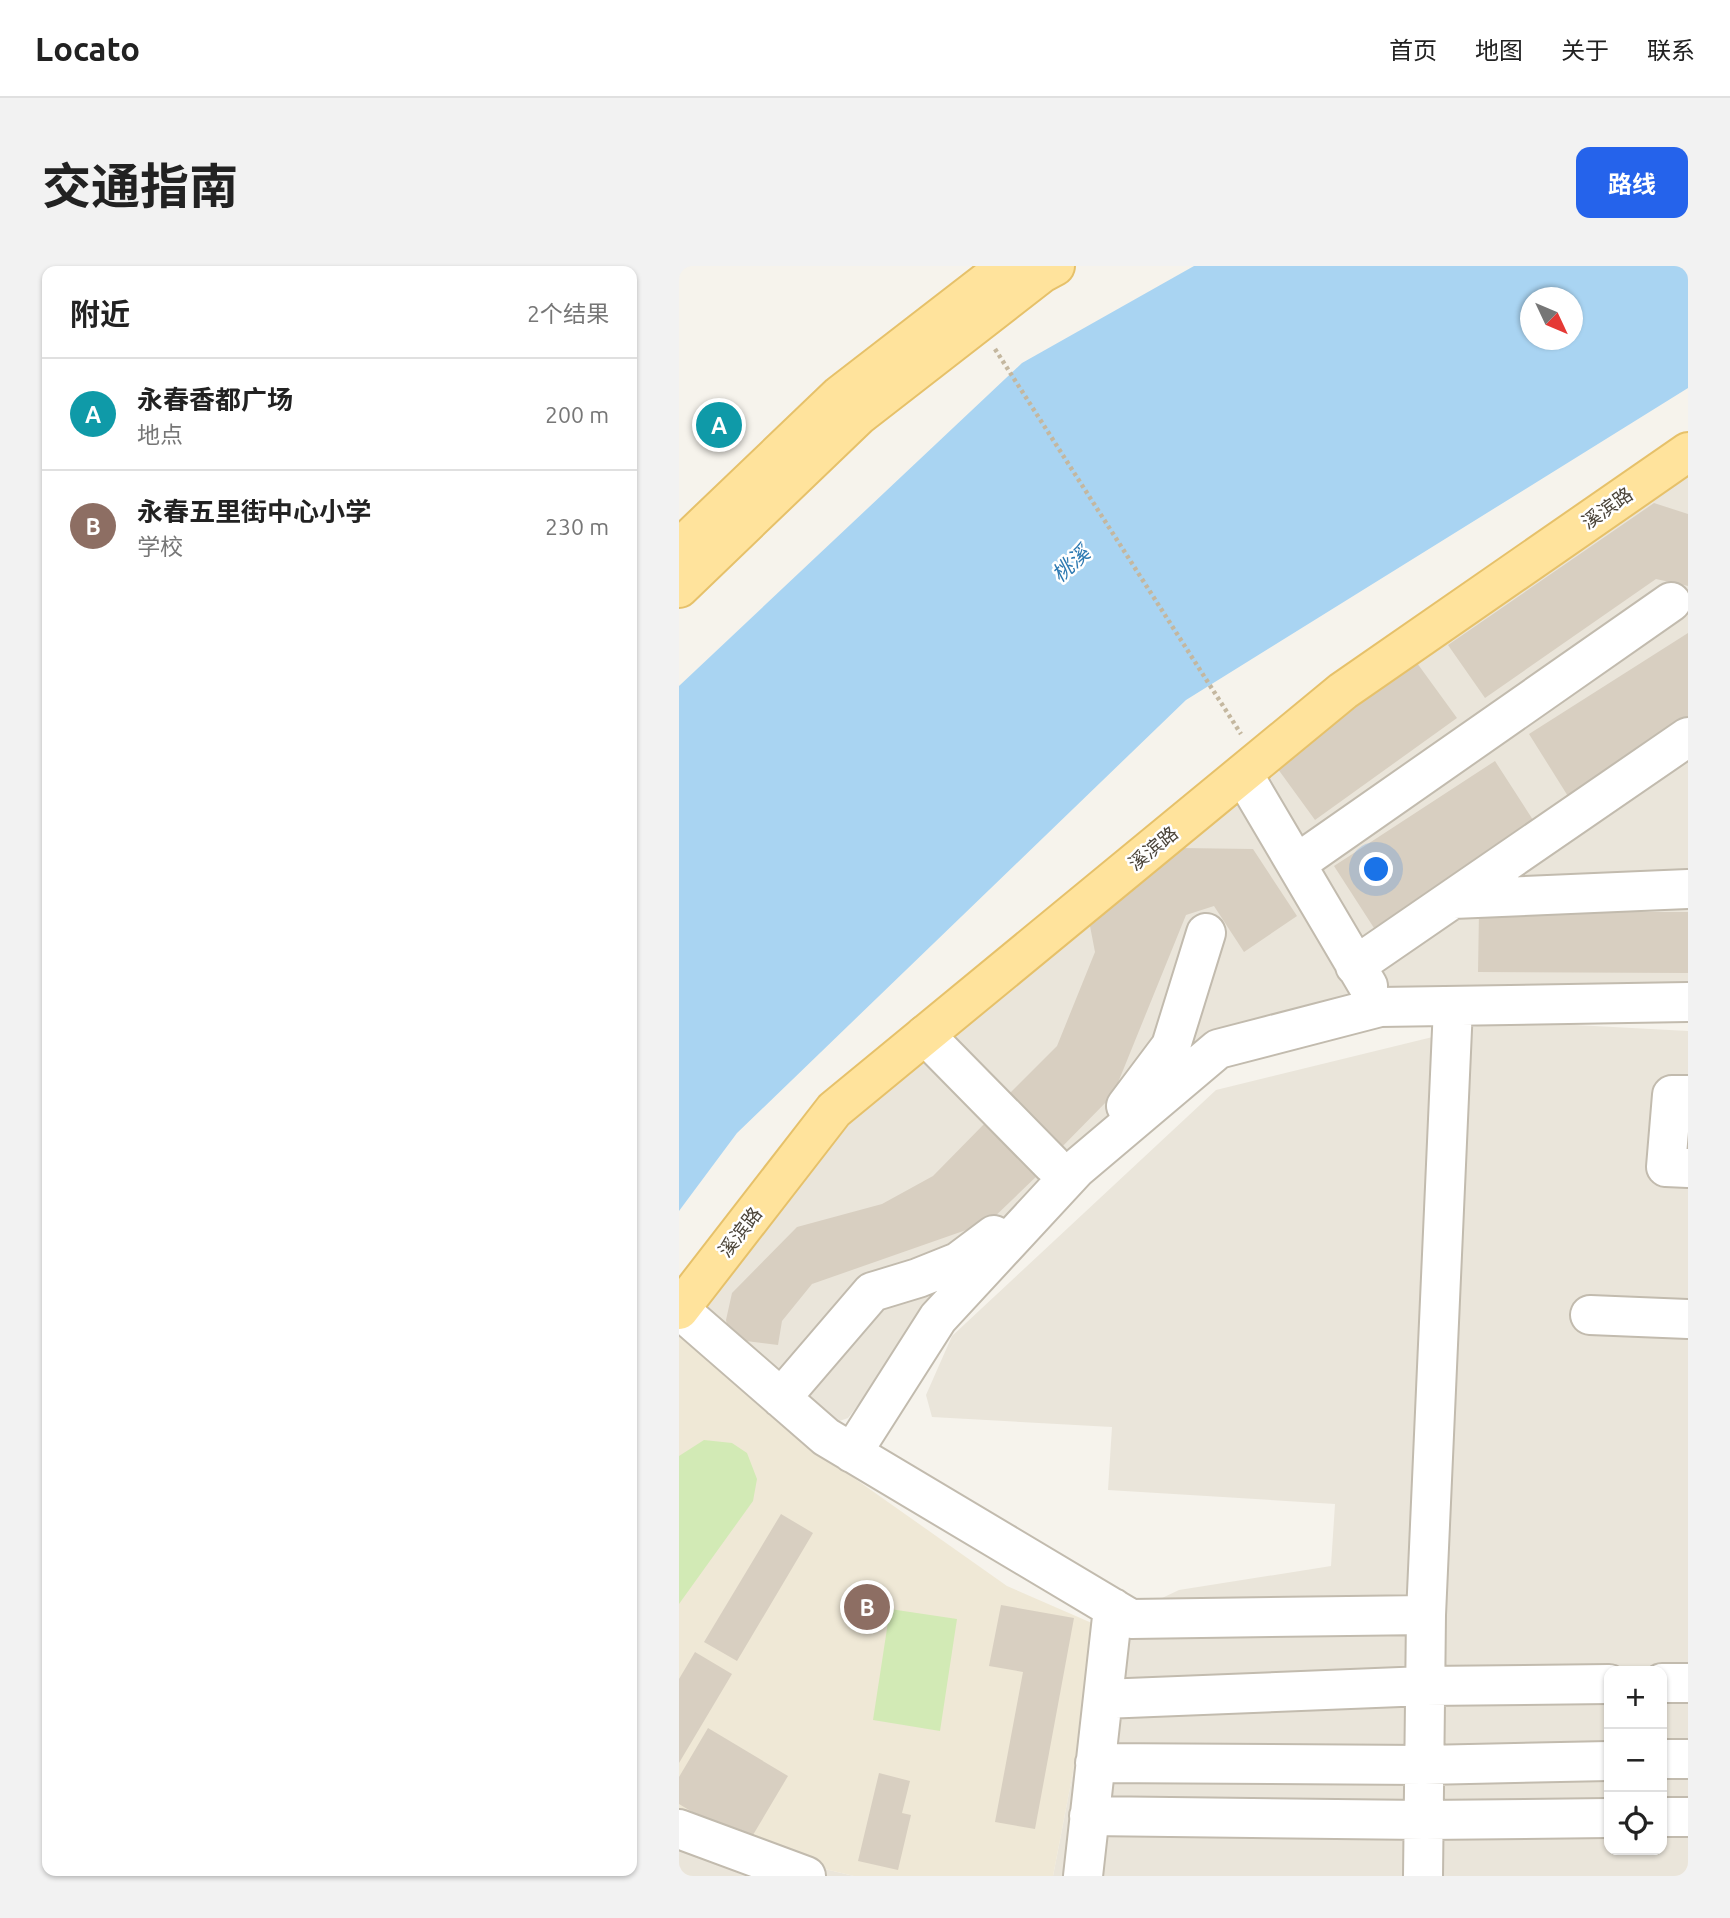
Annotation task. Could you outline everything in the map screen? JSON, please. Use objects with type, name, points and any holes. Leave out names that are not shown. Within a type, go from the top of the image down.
[{"type":"main road","points":[[679,549],[840,395],[1007,266]]},
{"type":"main road","points":[[679,587],[858,416],[1042,273],[1055,266]]},
{"type":"main road","name":"溪滨路","points":[[679,1310],[834,1110],[1343,691],[1688,452]]},
{"type":"street","points":[[1296,864],[1671,603]]},
{"type":"street","points":[[1355,966],[1688,737]]},
{"type":"street","points":[[1251,767],[1296,864],[1380,1007]]},
{"type":"street","points":[[1453,899],[1688,889]]},
{"type":"street","points":[[781,1398],[872,1292],[958,1262],[995,1234],[1052,1164],[1131,1103],[1171,1046],[1206,933]]},
{"type":"street","points":[[852,1453],[938,1318],[1076,1169],[1218,1049],[1380,1007],[1688,1002]]},
{"type":"street","points":[[1423,1876],[1426,1615],[1453,1007]]},
{"type":"street","points":[[925,1035],[1052,1164]]},
{"type":"street","points":[[1688,1095],[1672,1095],[1666,1167],[1688,1168]]},
{"type":"street","points":[[679,1310],[826,1437],[1131,1619],[1426,1615]]},
{"type":"street","points":[[1590,1315],[1688,1319]]},
{"type":"street","points":[[1083,1876],[1114,1608]]},
{"type":"street","points":[[1667,1683],[1688,1683]]},
{"type":"street","points":[[1103,1699],[1425,1686],[1604,1684]]},
{"type":"street","points":[[1667,1759],[1688,1759]]},
{"type":"street","points":[[1095,1763],[1424,1765],[1604,1761]]},
{"type":"street","points":[[1089,1816],[1424,1820],[1604,1818]]},
{"type":"street","points":[[1667,1817],[1688,1817]]},
{"type":"street","points":[[682,1837],[767,1869],[806,1876]]},
{"type":"path","points":[[978,323],[1251,767]]},
{"type":"shaded area","points":[[1688,471],[1688,992],[1245,1034],[930,1313],[848,1418],[823,1427],[710,1329],[705,1288],[850,1111],[1259,772]]},
{"type":"shaded area","points":[[1498,1021],[1688,1031],[1688,1876],[1053,1876],[1101,1627],[1179,1590],[1331,1566],[1335,1504],[1108,1490],[1112,1427],[932,1417],[926,1395],[952,1336],[1216,1090]]},
{"type":"shaded area","points":[[679,1334],[844,1471],[1007,1586],[1101,1627],[1053,1876],[854,1876],[758,1853],[679,1817]]},
{"type":"shaded area","points":[[679,1817],[758,1853],[854,1876],[679,1876]]},
{"type":"green space","points":[[704,1440],[732,1443],[747,1453],[757,1479],[753,1501],[679,1604],[679,1456]]},
{"type":"green space","points":[[890,1609],[957,1619],[940,1731],[873,1720]]},
{"type":"water","name":"桃溪","points":[[1194,266],[1688,266],[1688,388],[1186,700],[737,1133],[679,1211],[679,686],[1022,363]]},
{"type":"building","points":[[1654,503],[1688,514],[1688,586],[1656,579],[1485,698],[1448,645]]},
{"type":"building","points":[[1688,633],[1688,727],[1571,801],[1529,734]]},
{"type":"building","points":[[1417,663],[1457,718],[1315,820],[1275,765]]},
{"type":"building","points":[[1495,761],[1535,823],[1374,928],[1334,866]]},
{"type":"building","points":[[1181,848],[1253,849],[1297,916],[1244,952],[1214,906],[1186,915],[1113,1095],[1054,1155],[1001,1102],[1057,1046],[1095,952],[1090,926]]},
{"type":"building","points":[[1479,912],[1688,912],[1688,973],[1478,972]]},
{"type":"building","points":[[988,1120],[1039,1174],[989,1222],[812,1284],[782,1321],[778,1345],[730,1339],[726,1320],[732,1293],[797,1227],[882,1204],[933,1176]]},
{"type":"building","points":[[781,1514],[813,1533],[737,1661],[704,1642]]},
{"type":"building","points":[[1001,1605],[1074,1618],[1035,1829],[995,1822],[1023,1672],[989,1666]]},
{"type":"building","points":[[695,1652],[732,1674],[679,1763],[679,1679]]},
{"type":"building","points":[[708,1728],[788,1776],[747,1845],[679,1804],[679,1777]]},
{"type":"building","points":[[879,1773],[910,1781],[902,1813],[911,1815],[898,1870],[858,1861]]},
{"type":"place","name":"永春香都广场","points":[[719,425]]},
{"type":"place","name":"永春五里街中心小学","points":[[867,1607]]}]
